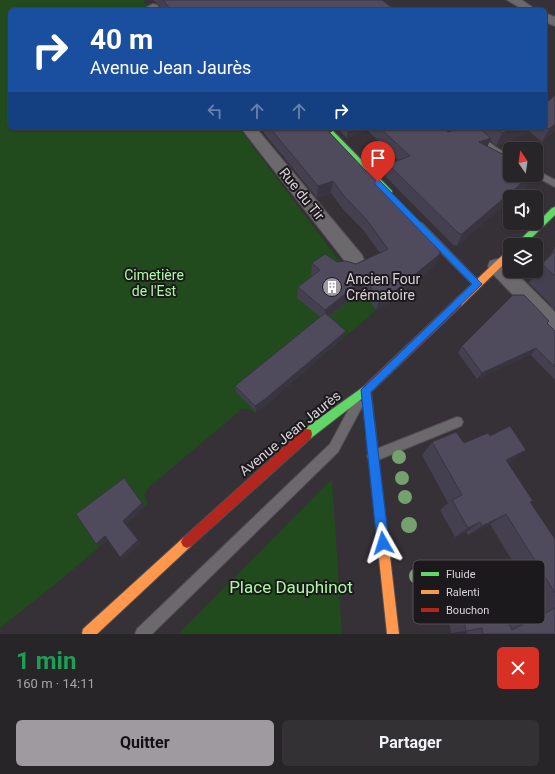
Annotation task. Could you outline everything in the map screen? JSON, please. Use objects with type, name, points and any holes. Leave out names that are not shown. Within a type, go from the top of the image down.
[{"type":"main road","points":[[328,130],[396,201]]},
{"type":"main road","points":[[526,238],[555,210]]},
{"type":"main road","points":[[413,218],[477,284]]},
{"type":"main road","name":"Avenue Jean Jaurès","points":[[88,634],[295,443],[366,390],[503,260]]},
{"type":"main road","points":[[366,390],[393,634]]},
{"type":"street","points":[[513,0],[527,6]]},
{"type":"street","name":"Rue du Tir","points":[[250,130],[355,260]]},
{"type":"street","points":[[517,278],[555,325]]},
{"type":"lane","points":[[468,130],[503,155]]},
{"type":"lane","points":[[543,178],[555,184]]},
{"type":"lane","points":[[142,634],[334,448],[366,390]]},
{"type":"lane","points":[[373,456],[457,422]]},
{"type":"green space","name":"Cimetière de l'Est","points":[[0,0],[143,0],[149,8],[8,8],[8,130],[241,130],[376,310],[266,405],[264,404],[255,413],[249,409],[242,409],[148,488],[144,495],[148,504],[134,515],[135,517],[58,582],[0,628]]},
{"type":"green space","name":"Place Dauphinot","points":[[332,479],[342,634],[178,634]]},
{"type":"building","points":[[163,0],[382,0],[392,8],[169,8]]},
{"type":"building","points":[[555,95],[555,124],[549,129],[547,128],[547,102]]},
{"type":"building","points":[[272,130],[331,130],[332,131],[329,132],[366,171],[369,170],[440,244],[440,254],[396,290],[380,299],[364,279],[325,310],[298,287],[320,270],[312,263],[325,254],[337,262],[346,261],[356,264],[388,249],[366,219],[344,196],[333,181],[318,186]]},
{"type":"building","points":[[382,130],[446,130],[448,132],[455,130],[481,130],[491,138],[479,142],[503,154],[503,182],[523,182],[513,190],[503,190],[503,199],[462,234],[458,233],[388,164],[410,156]]},
{"type":"building","points":[[498,130],[510,130],[502,133]]},
{"type":"building","points":[[555,251],[555,276],[543,265],[543,263]]},
{"type":"building","points":[[513,295],[524,295],[549,321],[547,323],[555,331],[555,367],[536,348],[482,373],[462,346]]},
{"type":"building","points":[[325,313],[346,331],[255,406],[235,386]]},
{"type":"building","points":[[510,426],[526,450],[506,460],[533,501],[530,502],[555,539],[555,593],[545,577],[545,560],[535,560],[506,514],[482,526],[480,522],[468,528],[452,500],[462,495],[432,442],[456,432],[464,443],[488,433],[490,436]]},
{"type":"building","points":[[124,478],[142,503],[123,521],[138,540],[120,557],[105,536],[96,544],[76,514]]},
{"type":"building","points":[[555,608],[555,634],[483,634],[482,628],[466,631],[465,624],[509,624],[512,630],[524,624],[545,624],[545,613]]},
{"type":"traffic: fast","points":[[328,130],[389,193]]},
{"type":"traffic: fast","points":[[526,238],[555,210]]},
{"type":"traffic: fast","points":[[419,225],[477,284]]},
{"type":"traffic: fast","points":[[307,434],[366,390]]},
{"type":"traffic: slow","points":[[458,303],[503,260]]},
{"type":"traffic: slow","points":[[371,435],[393,634]]},
{"type":"traffic: slow","points":[[88,634],[187,542]]},
{"type":"traffic: jam","points":[[371,435],[366,390],[458,303]]},
{"type":"traffic: jam","points":[[187,542],[307,434]]},
{"type":"place","name":"Ancien Four Crématoire","points":[[332,287]]},
{"type":"route","points":[[378,182],[450,258],[477,284],[366,390],[383,543]]}]
